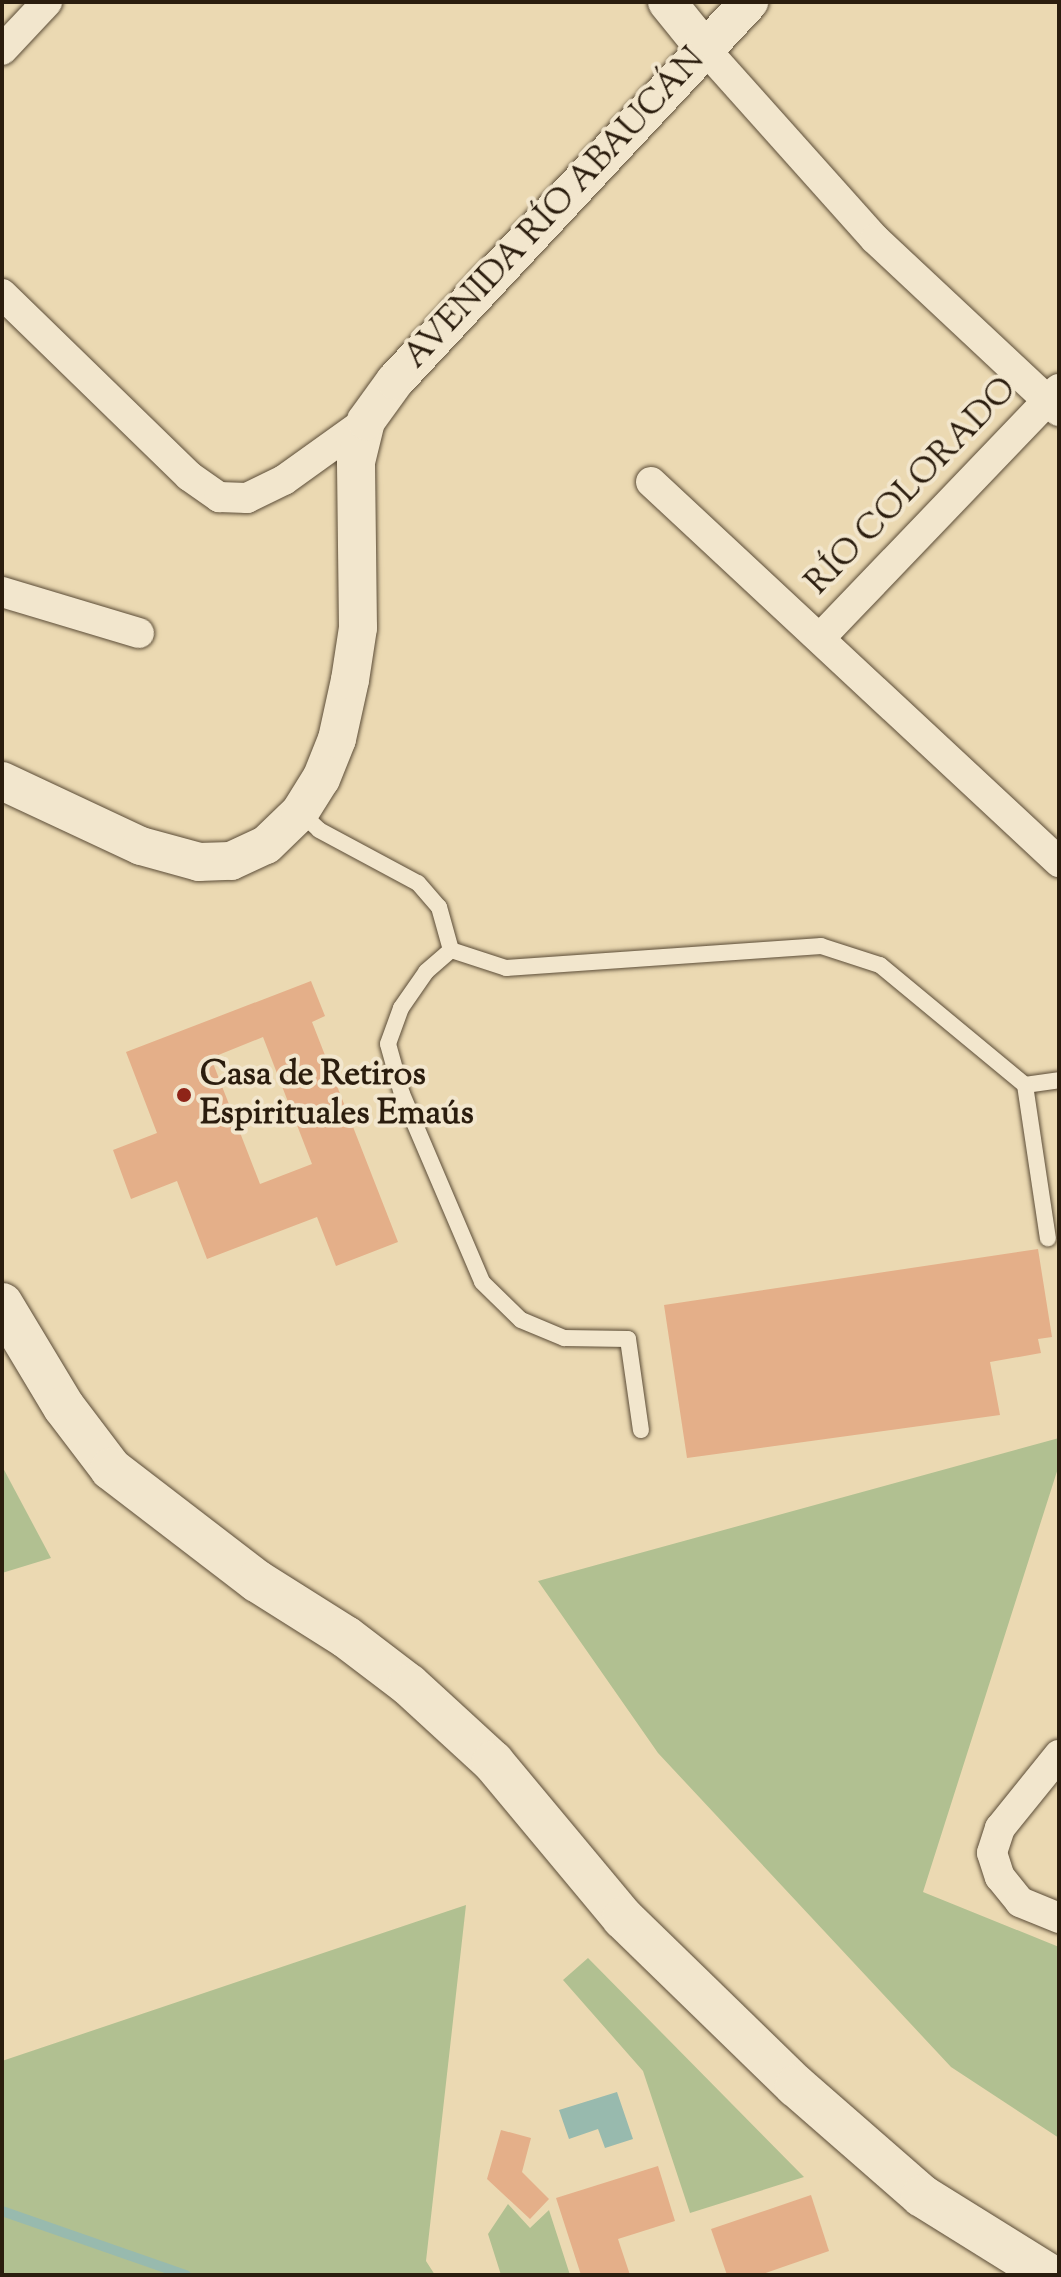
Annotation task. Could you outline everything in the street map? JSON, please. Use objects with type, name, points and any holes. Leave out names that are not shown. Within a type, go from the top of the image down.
[{"type":"main road","points":[[2,1304],[64,1407],[111,1469],[257,1581],[346,1637],[409,1685],[493,1762],[623,1918],[796,2086],[922,2196],[1049,2275]]},
{"type":"street","points":[[2,50],[47,2]]},
{"type":"street","points":[[667,2],[705,49],[875,239],[1055,400]]},
{"type":"street","name":"AVENIDA RÍO ABAUCÁN","points":[[366,421],[395,381],[749,2]]},
{"type":"street","points":[[2,294],[189,476],[219,497],[247,498],[284,480],[366,421]]},
{"type":"street","name":"RÍO COLORADO","points":[[820,638],[1055,400]]},
{"type":"street","points":[[2,781],[141,846],[199,862],[231,861],[266,845],[300,812],[321,779],[337,739],[350,680],[358,628],[356,462],[366,421]]},
{"type":"street","points":[[651,482],[1059,862]]},
{"type":"street","points":[[2,592],[139,633]]},
{"type":"street","points":[[1059,1755],[1000,1828],[992,1853],[1000,1877],[1020,1902],[1059,1918]]},
{"type":"lane","points":[[300,812],[319,830],[418,883],[439,907],[451,950]]},
{"type":"lane","points":[[451,950],[506,968],[821,946],[880,965],[1025,1085],[1048,1238]]},
{"type":"lane","points":[[451,950],[426,972],[401,1008],[388,1044],[402,1094],[482,1282],[521,1320],[564,1338],[628,1339],[641,1430]]},
{"type":"lane","points":[[1025,1085],[1059,1080]]},
{"type":"green space","points":[[1059,1438],[1059,1465],[923,1892],[1059,1947],[1059,2138],[951,2067],[658,1753],[538,1581]]},
{"type":"green space","points":[[2,1466],[51,1558],[2,1573]]},
{"type":"green space","points":[[466,1905],[426,2261],[435,2275],[2,2275],[2,2061]]},
{"type":"green space","points":[[588,1958],[804,2177],[690,2213],[643,2071],[563,1980]]},
{"type":"green space","points":[[508,2204],[530,2228],[549,2210],[570,2275],[501,2275],[488,2234]]},
{"type":"water","points":[[617,2092],[633,2139],[605,2148],[598,2129],[569,2139],[559,2110]]},
{"type":"building","name":"Casa de Retiros Espirituales Emaús","points":[[311,981],[325,1016],[312,1022],[398,1242],[336,1266],[317,1217],[207,1259],[177,1181],[131,1199],[113,1150],[157,1133],[126,1052]],"holes":[[[263,1037],[312,1164],[260,1184],[211,1058]]]},
{"type":"building","points":[[1038,1249],[1052,1337],[1038,1339],[1041,1353],[990,1362],[1000,1415],[687,1458],[664,1305]]},
{"type":"building","points":[[501,2130],[531,2138],[522,2172],[549,2199],[530,2219],[487,2179]]},
{"type":"building","points":[[658,2166],[675,2221],[618,2239],[630,2275],[581,2275],[556,2198]]},
{"type":"building","points":[[811,2195],[829,2251],[760,2275],[727,2275],[711,2229]]},
{"type":"waterway","points":[[2,2211],[186,2275]]},
{"type":"place","name":"Casa de Retiros Espirituales Emaús","points":[[184,1095]]}]
